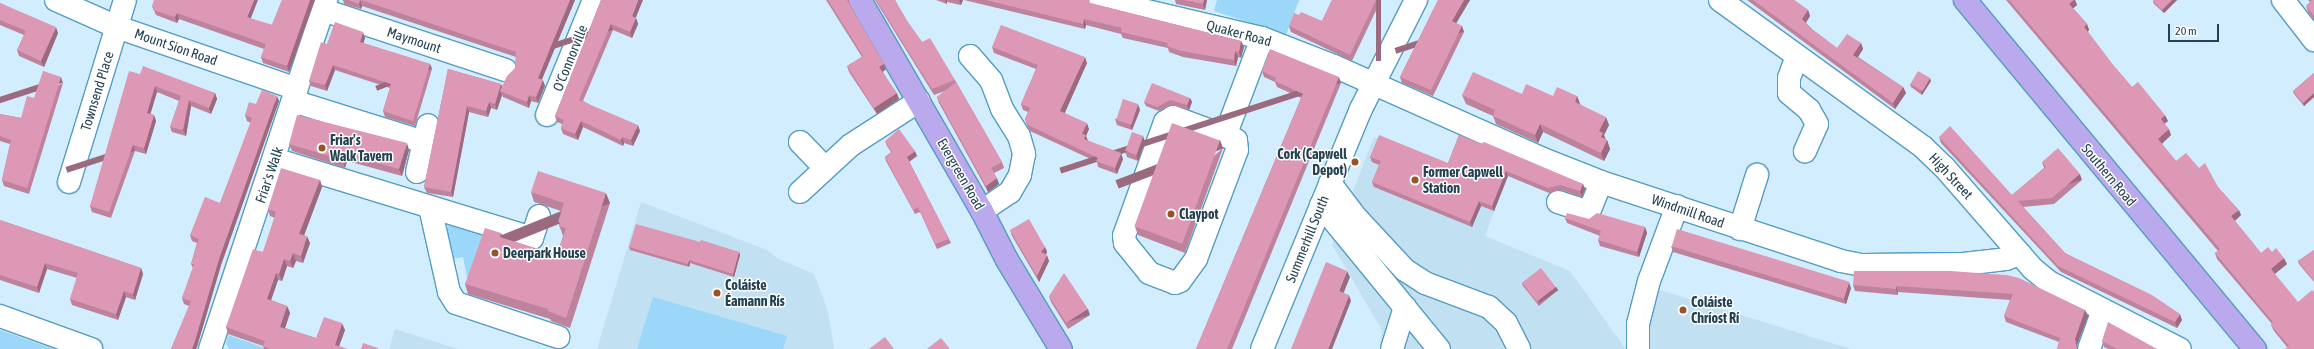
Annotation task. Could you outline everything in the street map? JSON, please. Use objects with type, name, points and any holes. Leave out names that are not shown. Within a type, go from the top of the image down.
[{"type":"main road","name":"Evergreen Road","points":[[860,0],[982,211],[1007,260],[1061,349]]},
{"type":"main road","name":"Southern Road","points":[[1965,0],[2255,349]]},
{"type":"street","name":"Mount Sion Road","points":[[56,0],[117,27],[295,95],[426,133],[417,172]]},
{"type":"street","name":"Townsend Place","points":[[69,182],[125,0]]},
{"type":"street","name":"O'Connorville","points":[[547,115],[594,0]]},
{"type":"street","name":"Quaker Road","points":[[1100,0],[1153,6],[1262,38],[1372,84]]},
{"type":"street","name":"Summerhill South","points":[[1262,349],[1372,84],[1416,0]]},
{"type":"street","name":"High Street","points":[[1720,0],[1928,152],[2020,254],[2049,282],[2180,349]]},
{"type":"street","points":[[2283,0],[2314,40]]},
{"type":"street","name":"Maymount","points":[[325,5],[505,70]]},
{"type":"street","name":"Friar's Walk","points":[[210,349],[325,5]]},
{"type":"street","points":[[1225,136],[1262,38]]},
{"type":"street","points":[[970,56],[991,80],[1002,109],[1018,136],[1024,154],[1020,175],[1010,192],[982,211]]},
{"type":"street","points":[[1797,56],[1789,78],[1788,93],[1809,110],[1817,124],[1805,151]]},
{"type":"street","name":"Windmill Road","points":[[1372,84],[1543,159],[1601,182],[1677,206],[1791,246],[1862,265],[1963,264],[2006,259],[2020,254]]},
{"type":"street","points":[[800,192],[851,145],[919,101]]},
{"type":"street","points":[[1173,117],[1225,136],[1236,140],[1238,150],[1192,266],[1180,282],[1175,283],[1149,273],[1125,243],[1124,236],[1165,122],[1173,117]]},
{"type":"street","points":[[800,142],[825,168]]},
{"type":"street","points":[[274,159],[532,238],[539,216]]},
{"type":"street","points":[[1740,229],[1756,175]]},
{"type":"street","points":[[1558,202],[1589,212],[1601,182]]},
{"type":"street","points":[[1330,183],[1353,214],[1405,270],[1425,283],[1489,307],[1506,323],[1519,349]]},
{"type":"street","points":[[1321,204],[1439,349]]},
{"type":"street","points":[[1638,349],[1638,324],[1648,288],[1677,206]]},
{"type":"street","points":[[430,207],[450,292],[456,303],[558,337]]},
{"type":"street","points":[[1392,349],[1405,307]]},
{"type":"street","points":[[2089,349],[2103,310]]},
{"type":"street","points":[[0,316],[91,349]]},
{"type":"shaded area","points":[[1217,0],[1299,0],[1286,35],[1214,11]]},
{"type":"shaded area","points":[[1374,137],[1438,163],[1499,199],[1485,236],[1570,271],[1625,348],[1650,287],[1851,349],[1380,349],[1382,330],[1332,245]]},
{"type":"shaded area","name":"Coláiste Éamann Rís","points":[[641,202],[767,250],[777,258],[814,274],[828,311],[834,349],[597,349]]},
{"type":"shaded area","points":[[454,223],[484,231],[468,282],[463,257],[453,259],[447,230],[448,226]]},
{"type":"shaded area","points":[[653,297],[787,336],[783,349],[637,349]]},
{"type":"shaded area","points":[[395,329],[458,349],[389,349]]},
{"type":"shaded area","points":[[0,330],[54,349],[0,349]]},
{"type":"shaded area","points":[[228,335],[265,349],[229,349],[226,343]]},
{"type":"building","points":[[154,0],[254,0],[247,17],[272,25],[282,0],[310,0],[287,66],[261,57],[266,44],[177,13],[175,17],[153,10],[154,7],[152,6]]},
{"type":"building","points":[[348,0],[360,0],[359,4]]},
{"type":"building","points":[[361,0],[570,0],[538,78],[543,80],[536,97],[529,95],[527,102],[500,91],[507,76],[515,68],[516,52]]},
{"type":"building","points":[[601,0],[638,0],[632,16],[636,18],[630,32],[611,24],[579,100],[638,125],[631,140],[622,137],[621,140],[581,121],[575,134],[561,128],[564,120],[555,116]]},
{"type":"building","points":[[828,0],[847,0],[884,64],[879,67],[897,93],[874,108],[847,66],[863,56]]},
{"type":"building","points":[[876,0],[895,0],[907,21],[922,42],[930,38],[955,80],[932,89]]},
{"type":"building","points":[[986,0],[1088,0],[1090,3],[1241,41],[1239,52],[1235,51],[1234,60],[1181,51],[1167,46],[1168,43],[1121,32],[1122,28],[1084,19],[1083,24]]},
{"type":"building","points":[[1184,0],[1204,0],[1203,4]]},
{"type":"building","points":[[1332,0],[1376,0],[1350,55],[1289,26],[1294,13],[1299,15],[1301,12],[1322,21]]},
{"type":"building","points":[[1438,0],[1464,0],[1452,21],[1462,26],[1431,90],[1400,77]]},
{"type":"building","points":[[1753,0],[1794,0],[1808,10],[1802,19],[1813,30],[1837,48],[1847,34],[1861,43],[1853,55],[1903,87],[1893,103]]},
{"type":"building","points":[[2009,0],[2074,0],[2069,4],[2087,24],[2084,27],[2113,65],[2132,87],[2138,82],[2165,115],[2161,119],[2169,129],[2158,139],[2176,161],[2186,153],[2199,168],[2205,163],[2218,187],[2239,210],[2231,216],[2261,253],[2268,247],[2272,252],[2276,248],[2284,258],[2271,269],[2298,302],[2312,290],[2314,292],[2314,349],[2285,349],[2289,346],[2271,325],[2273,322],[2215,253],[2220,249]]},
{"type":"building","points":[[2172,0],[2162,10],[2153,1]]},
{"type":"building","points":[[2314,0],[2314,16],[2306,6]]},
{"type":"building","points":[[0,3],[56,27],[41,61],[17,50],[26,31],[0,20]]},
{"type":"building","points":[[335,22],[363,32],[360,42],[430,64],[413,121],[383,111],[391,84],[333,65],[325,85],[309,81],[321,42],[327,44]]},
{"type":"building","points":[[1001,25],[1085,57],[1060,111],[1087,123],[1082,134],[1086,135],[1084,139],[1121,153],[1115,168],[1096,161],[1098,158],[1028,125],[1025,119],[1030,108],[1021,104],[1038,65],[992,47]]},
{"type":"building","points":[[1270,49],[1339,77],[1227,349],[1196,349],[1303,94],[1275,81],[1276,78],[1262,71]]},
{"type":"building","points":[[143,66],[215,93],[209,108],[189,100],[183,130],[170,127],[181,96],[155,86],[147,113],[154,115],[144,148],[133,145],[109,212],[90,206],[129,71],[140,74]]},
{"type":"building","points":[[448,69],[501,84],[495,104],[489,102],[486,111],[467,106],[451,192],[424,187]]},
{"type":"building","points":[[43,71],[61,77],[27,188],[2,180],[11,140],[0,136],[0,114],[21,118],[27,96],[34,98]]},
{"type":"building","points":[[1918,71],[1930,78],[1923,91],[1910,84]]},
{"type":"building","points":[[1473,72],[1522,94],[1526,84],[1553,96],[1557,87],[1577,96],[1575,102],[1606,117],[1599,131],[1603,133],[1601,137],[1607,140],[1601,153],[1540,124],[1535,135],[1493,116],[1495,110],[1462,95]]},
{"type":"building","points":[[2314,73],[2314,93],[2303,103],[2293,91]]},
{"type":"building","points":[[956,82],[1002,162],[991,168],[997,178],[986,186],[937,97]]},
{"type":"building","points":[[1152,83],[1190,98],[1187,105],[1170,100],[1157,107],[1144,102]]},
{"type":"building","points":[[262,90],[277,96],[219,259],[195,341],[192,349],[171,349],[191,301],[182,298],[194,264],[191,264],[199,239],[190,235],[205,197],[220,203],[252,118],[245,115],[249,102],[256,104]]},
{"type":"building","points":[[1123,99],[1138,104],[1131,125],[1116,120]]},
{"type":"building","points":[[297,115],[407,143],[399,169],[345,154],[343,160],[289,144]]},
{"type":"building","points":[[1172,123],[1220,140],[1182,244],[1134,226]]},
{"type":"building","points":[[1950,126],[2012,195],[2046,167],[2042,162],[2058,148],[2080,174],[2052,198],[2018,201],[2065,253],[2152,295],[2180,314],[2175,322],[2058,266],[1939,137]]},
{"type":"building","points":[[899,129],[915,151],[907,157],[949,239],[935,244],[918,207],[913,210],[885,157],[892,152],[885,141]]},
{"type":"building","points":[[1132,132],[1143,136],[1136,155],[1125,151]]},
{"type":"building","points":[[1379,135],[1448,163],[1459,135],[1481,144],[1484,142],[1583,184],[1580,191],[1560,185],[1548,188],[1506,171],[1492,206],[1479,201],[1470,222],[1372,182],[1381,161],[1370,157]]},
{"type":"building","points":[[281,168],[320,180],[299,234],[307,236],[301,256],[293,253],[290,261],[284,259],[279,274],[276,273],[267,299],[287,306],[280,327],[316,338],[324,317],[342,323],[335,345],[347,349],[271,349],[263,346],[265,341],[226,327],[253,249],[263,252],[276,212],[268,209]]},
{"type":"building","name":"Deerpark House","points":[[538,171],[606,193],[566,318],[548,311],[548,309],[465,284],[485,228],[501,233],[500,237],[557,255],[566,228],[559,226],[560,223],[558,222],[564,203],[531,192]]},
{"type":"building","points":[[1567,213],[1589,219],[1597,213],[1645,227],[1637,252],[1598,240],[1601,231],[1565,218]]},
{"type":"building","points":[[1029,219],[1045,247],[1041,252],[1047,255],[1037,276],[1010,230]]},
{"type":"building","points":[[0,220],[141,268],[133,294],[124,291],[116,314],[70,299],[78,273],[45,263],[37,287],[0,275]]},
{"type":"building","points":[[636,224],[700,242],[701,240],[739,252],[733,274],[689,260],[688,264],[629,247]]},
{"type":"building","points":[[1677,229],[1849,282],[1844,299],[1672,246]]},
{"type":"building","points":[[2314,250],[2314,281],[2298,261]]},
{"type":"building","points":[[1326,262],[1347,271],[1339,291],[1349,295],[1328,349],[1291,349]]},
{"type":"building","points":[[1541,268],[1556,287],[1537,302],[1522,283]]},
{"type":"building","points":[[1854,271],[1950,271],[2006,275],[2019,278],[2085,310],[2075,339],[2077,349],[2057,349],[2060,338],[2004,316],[2013,294],[1896,286],[1896,289],[1853,285]]},
{"type":"building","points":[[1064,273],[1088,309],[1066,323],[1049,296]]},
{"type":"building","points":[[2108,322],[2157,349],[2117,349],[2102,341]]},
{"type":"building","points":[[885,337],[894,349],[869,349]]},
{"type":"building","points":[[941,338],[950,349],[927,349]]},
{"type":"building","points":[[363,343],[378,348],[378,349],[361,349]]},
{"type":"place","name":"Friar's Walk Tavern","points":[[322,148]]},
{"type":"place","name":"Cork (Capwell Depot)","points":[[1355,162]]},
{"type":"place","name":"Former Capwell Station","points":[[1415,180]]},
{"type":"place","name":"Claypot","points":[[1171,214]]},
{"type":"place","name":"Deerpark House","points":[[495,253]]},
{"type":"place","name":"Coláiste Éamann Rís","points":[[717,293]]},
{"type":"place","name":"Coláiste Chríost Rí","points":[[1683,310]]}]
